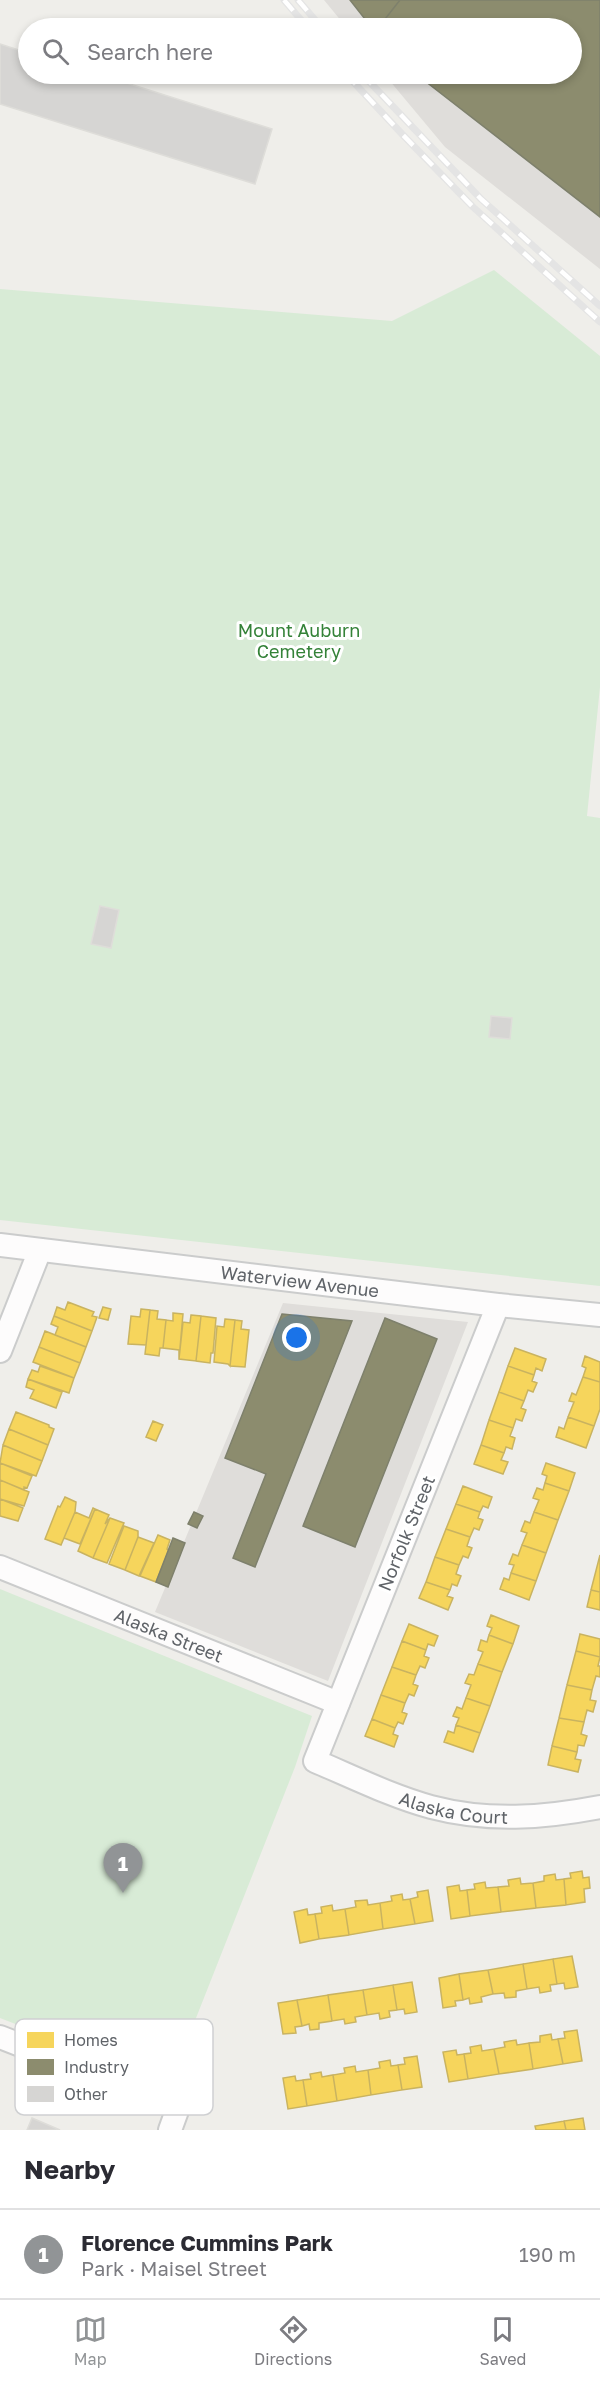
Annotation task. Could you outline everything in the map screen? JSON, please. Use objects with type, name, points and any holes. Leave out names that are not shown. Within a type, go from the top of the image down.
[{"type":"street","name":"Waterview Avenue","points":[[0,1245],[498,1305],[600,1315]]},
{"type":"street","points":[[0,1351],[40,1250]]},
{"type":"street","name":"Norfolk Street","points":[[315,1761],[498,1305]]},
{"type":"street","name":"Alaska Street","points":[[0,1567],[338,1702]]},
{"type":"street","name":"Alaska Court","points":[[315,1761],[398,1796],[429,1807],[466,1815],[509,1818],[553,1816],[600,1808]]},
{"type":"street","points":[[0,2037],[15,2042]]},
{"type":"street","points":[[170,2130],[175,2115]]},
{"type":"shaded area","points":[[324,0],[600,0],[600,269],[445,147],[392,84],[582,84],[582,18],[339,18]]},
{"type":"shaded area","points":[[283,1303],[468,1322],[328,1681],[155,1612]]},
{"type":"green space","name":"Mount Auburn Cemetery","points":[[494,270],[600,356],[600,687],[587,816],[600,818],[600,1286],[0,1220],[0,289],[392,321]]},
{"type":"green space","points":[[0,1589],[312,1716],[295,1767],[196,2019],[15,2019],[15,2024],[0,2018]]},
{"type":"building: Homes","points":[[68,1302],[94,1312],[92,1316],[97,1317],[92,1331],[54,1316],[57,1307],[65,1310]]},
{"type":"building: Homes","points":[[103,1307],[111,1309],[108,1320],[99,1318]]},
{"type":"building: Homes","points":[[141,1309],[150,1310],[146,1345],[128,1344],[131,1316],[140,1317]]},
{"type":"building: Homes","points":[[150,1310],[158,1311],[157,1319],[166,1320],[163,1348],[160,1348],[159,1356],[145,1354]]},
{"type":"building: Homes","points":[[173,1313],[183,1314],[179,1359],[179,1350],[163,1348],[166,1320],[173,1321]]},
{"type":"building: Homes","points":[[191,1315],[201,1316],[196,1361],[179,1359],[183,1322],[190,1323]]},
{"type":"building: Homes","points":[[54,1316],[92,1331],[86,1347],[55,1335],[58,1327],[51,1324]]},
{"type":"building: Homes","points":[[201,1316],[216,1318],[210,1363],[196,1361]]},
{"type":"building: Homes","points":[[225,1319],[235,1320],[230,1366],[214,1362],[217,1326],[224,1327]]},
{"type":"building: Homes","points":[[235,1320],[242,1321],[241,1329],[249,1330],[245,1367],[230,1366]]},
{"type":"building: Homes","points":[[45,1331],[86,1347],[80,1363],[39,1347]]},
{"type":"building: Homes","points":[[39,1347],[80,1363],[74,1378],[33,1362]]},
{"type":"building: Homes","points":[[515,1348],[546,1359],[542,1371],[536,1368],[534,1375],[508,1366]]},
{"type":"building: Homes","points":[[585,1356],[600,1362],[600,1382],[583,1377],[586,1368],[582,1366]]},
{"type":"building: Homes","points":[[40,1366],[74,1378],[69,1393],[28,1379],[32,1370],[38,1372]]},
{"type":"building: Homes","points":[[508,1366],[534,1375],[532,1381],[537,1383],[533,1392],[528,1390],[524,1401],[499,1392]]},
{"type":"building: Homes","points":[[583,1377],[600,1382],[600,1409],[594,1426],[568,1417],[574,1402],[569,1401],[572,1393],[576,1395]]},
{"type":"building: Homes","points":[[28,1379],[62,1392],[56,1408],[30,1398],[34,1390],[26,1387]]},
{"type":"building: Homes","points":[[499,1392],[524,1401],[521,1408],[526,1410],[522,1421],[516,1419],[513,1428],[489,1420]]},
{"type":"building: Homes","points":[[16,1412],[54,1429],[48,1445],[9,1429]]},
{"type":"building: Homes","points":[[568,1417],[594,1426],[586,1448],[556,1437],[559,1427],[564,1429]]},
{"type":"building: Homes","points":[[489,1420],[513,1428],[510,1436],[515,1438],[512,1449],[506,1447],[504,1453],[481,1445]]},
{"type":"building: Homes","points":[[153,1421],[163,1425],[156,1441],[146,1437]]},
{"type":"building: Homes","points":[[9,1429],[48,1445],[42,1461],[3,1445]]},
{"type":"building: Homes","points":[[3,1445],[42,1461],[36,1476],[0,1463]]},
{"type":"building: Homes","points":[[481,1445],[504,1453],[501,1460],[508,1462],[503,1474],[474,1464]]},
{"type":"building: Homes","points":[[0,1463],[32,1476],[27,1488],[24,1487],[24,1490],[0,1480]]},
{"type":"building: Homes","points":[[546,1463],[575,1473],[569,1491],[545,1483],[547,1476],[542,1474]]},
{"type":"building: Homes","points":[[0,1480],[29,1492],[24,1506],[0,1499]]},
{"type":"building: Homes","points":[[545,1483],[569,1491],[558,1520],[534,1512],[539,1500],[533,1498],[537,1488],[543,1490]]},
{"type":"building: Homes","points":[[463,1486],[492,1497],[488,1508],[483,1506],[480,1512],[456,1504]]},
{"type":"building: Homes","points":[[65,1497],[76,1502],[75,1512],[61,1545],[45,1539],[58,1506],[60,1507]]},
{"type":"building: Homes","points":[[0,1499],[23,1508],[18,1521],[0,1516]]},
{"type":"building: Homes","points":[[456,1504],[480,1512],[478,1518],[483,1520],[479,1530],[474,1528],[470,1537],[446,1529]]},
{"type":"building: Homes","points":[[93,1508],[95,1509],[80,1544],[64,1538],[75,1512],[89,1518]]},
{"type":"building: Homes","points":[[95,1509],[109,1515],[105,1524],[110,1518],[93,1558],[78,1551]]},
{"type":"building: Homes","points":[[534,1512],[558,1520],[546,1553],[522,1545],[527,1533],[521,1531],[525,1521],[530,1523]]},
{"type":"building: Homes","points":[[110,1518],[124,1523],[107,1563],[93,1558]]},
{"type":"building: Homes","points":[[124,1526],[138,1531],[138,1537],[125,1570],[109,1564]]},
{"type":"building: Homes","points":[[446,1529],[470,1537],[467,1546],[472,1548],[468,1558],[463,1556],[459,1565],[435,1557]]},
{"type":"building: Homes","points":[[158,1535],[170,1540],[167,1549],[169,1550],[156,1582],[140,1576]]},
{"type":"building: Homes","points":[[138,1537],[154,1543],[139,1576],[125,1570]]},
{"type":"building: Homes","points":[[522,1545],[546,1553],[536,1581],[511,1573],[514,1565],[509,1564],[513,1554],[518,1556]]},
{"type":"building: Homes","points":[[600,1555],[600,1592],[591,1590]]},
{"type":"building: Homes","points":[[435,1557],[459,1565],[456,1574],[461,1576],[457,1586],[452,1584],[450,1590],[426,1582]]},
{"type":"building: Homes","points":[[511,1573],[536,1581],[529,1600],[500,1589],[504,1578],[509,1580]]},
{"type":"building: Homes","points":[[426,1582],[450,1590],[447,1596],[453,1598],[448,1610],[419,1598]]},
{"type":"building: Homes","points":[[591,1590],[600,1592],[600,1610],[587,1607]]},
{"type":"building: Homes","points":[[491,1615],[519,1626],[513,1644],[489,1635],[492,1628],[487,1626]]},
{"type":"building: Homes","points":[[409,1624],[438,1636],[434,1646],[428,1644],[426,1650],[402,1641]]},
{"type":"building: Homes","points":[[580,1634],[600,1639],[600,1657],[576,1651]]},
{"type":"building: Homes","points":[[489,1635],[513,1644],[502,1672],[478,1664],[483,1652],[478,1650],[481,1640],[487,1642]]},
{"type":"building: Homes","points":[[402,1641],[426,1650],[424,1656],[429,1658],[425,1668],[420,1666],[416,1675],[392,1667]]},
{"type":"building: Homes","points":[[576,1651],[600,1657],[598,1666],[600,1666],[600,1677],[596,1676],[592,1690],[567,1685]]},
{"type":"building: Homes","points":[[478,1664],[502,1672],[490,1706],[466,1698],[471,1685],[465,1683],[469,1674],[474,1675]]},
{"type":"building: Homes","points":[[392,1667],[416,1675],[413,1684],[418,1686],[414,1696],[409,1694],[405,1703],[381,1695]]},
{"type":"building: Homes","points":[[567,1685],[592,1690],[590,1700],[596,1701],[593,1712],[587,1710],[584,1722],[559,1718]]},
{"type":"building: Homes","points":[[381,1695],[405,1703],[402,1712],[407,1714],[403,1724],[398,1722],[395,1728],[372,1719]]},
{"type":"building: Homes","points":[[466,1698],[490,1706],[480,1733],[456,1725],[459,1718],[453,1716],[457,1707],[462,1709]]},
{"type":"building: Homes","points":[[559,1718],[584,1722],[581,1734],[587,1736],[584,1746],[578,1745],[577,1752],[552,1746]]},
{"type":"building: Homes","points":[[372,1719],[395,1728],[393,1734],[398,1736],[394,1747],[365,1736]]},
{"type":"building: Homes","points":[[456,1725],[480,1733],[473,1752],[444,1742],[448,1731],[454,1733]]},
{"type":"building: Homes","points":[[552,1746],[577,1752],[575,1759],[581,1760],[578,1772],[548,1765]]},
{"type":"building: Homes","points":[[582,1871],[583,1878],[589,1877],[590,1888],[584,1889],[585,1902],[566,1905],[564,1879],[571,1878],[570,1873]]},
{"type":"building: Homes","points":[[555,1874],[556,1880],[564,1879],[566,1905],[536,1908],[533,1883],[544,1881],[544,1876]]},
{"type":"building: Homes","points":[[520,1878],[521,1884],[533,1883],[536,1908],[501,1912],[498,1887],[509,1886],[508,1880]]},
{"type":"building: Homes","points":[[485,1882],[486,1888],[498,1887],[501,1912],[470,1916],[467,1890],[475,1889],[474,1884]]},
{"type":"building: Homes","points":[[459,1885],[460,1891],[467,1890],[470,1916],[451,1919],[447,1887]]},
{"type":"building: Homes","points":[[428,1890],[433,1921],[415,1924],[410,1899],[418,1897],[417,1892]]},
{"type":"building: Homes","points":[[402,1894],[403,1900],[410,1899],[415,1924],[383,1929],[380,1903],[392,1901],[391,1896]]},
{"type":"building: Homes","points":[[367,1900],[368,1905],[380,1903],[383,1929],[349,1935],[345,1909],[356,1907],[355,1901]]},
{"type":"building: Homes","points":[[332,1905],[333,1911],[345,1909],[349,1935],[319,1939],[315,1914],[322,1913],[321,1907]]},
{"type":"building: Homes","points":[[307,1909],[308,1915],[315,1914],[319,1939],[300,1943],[294,1912]]},
{"type":"building: Homes","points":[[572,1956],[578,1987],[565,1989],[564,1983],[557,1984],[553,1959]]},
{"type":"building: Homes","points":[[553,1959],[557,1984],[550,1985],[551,1991],[540,1993],[539,1987],[527,1989],[523,1964]]},
{"type":"building: Homes","points":[[523,1964],[527,1989],[516,1991],[516,1997],[505,1998],[504,1993],[493,1994],[488,1970]]},
{"type":"building: Homes","points":[[488,1970],[493,1994],[481,1997],[482,2002],[470,2004],[469,1998],[463,2000],[459,1974]]},
{"type":"building: Homes","points":[[459,1974],[463,2000],[455,2001],[456,2006],[443,2008],[439,1978]]},
{"type":"building: Homes","points":[[412,1982],[417,2012],[405,2014],[404,2009],[397,2010],[393,1985]]},
{"type":"building: Homes","points":[[393,1985],[397,2010],[389,2011],[390,2017],[380,2019],[379,2013],[367,2015],[363,1990]]},
{"type":"building: Homes","points":[[363,1990],[367,2015],[355,2017],[356,2022],[345,2024],[344,2019],[332,2021],[328,1995]]},
{"type":"building: Homes","points":[[328,1995],[332,2021],[319,2023],[319,2029],[310,2030],[309,2024],[302,2026],[297,2000]]},
{"type":"building: Homes","points":[[297,2000],[302,2026],[295,2027],[296,2033],[283,2034],[278,2003]]},
{"type":"building: Homes","points":[[577,2030],[582,2061],[563,2064],[558,2039],[565,2038],[564,2032]]},
{"type":"building: Homes","points":[[551,2034],[552,2040],[558,2039],[563,2064],[533,2069],[529,2043],[540,2042],[540,2036]]},
{"type":"building: Homes","points":[[516,2040],[517,2045],[529,2043],[533,2069],[499,2074],[494,2049],[505,2047],[504,2042]]},
{"type":"building: Homes","points":[[481,2045],[482,2051],[494,2049],[499,2074],[468,2079],[464,2054],[471,2053],[470,2047]]},
{"type":"building: Homes","points":[[456,2050],[457,2055],[464,2054],[468,2079],[449,2082],[443,2052]]},
{"type":"building: Homes","points":[[417,2056],[422,2087],[402,2090],[398,2065],[405,2064],[404,2058]]},
{"type":"building: Homes","points":[[390,2060],[391,2066],[398,2065],[402,2090],[371,2095],[368,2070],[380,2068],[379,2062]]},
{"type":"building: Homes","points":[[355,2066],[356,2072],[368,2070],[371,2095],[337,2101],[333,2075],[345,2073],[344,2068]]},
{"type":"building: Homes","points":[[321,2072],[322,2077],[333,2075],[337,2101],[307,2106],[303,2080],[311,2079],[310,2074]]},
{"type":"building: Homes","points":[[295,2076],[296,2081],[303,2080],[307,2106],[288,2109],[283,2078]]},
{"type":"building: Homes","points":[[583,2118],[585,2130],[566,2130],[564,2121]]},
{"type":"building: Homes","points":[[564,2121],[566,2130],[536,2130],[535,2126]]},
{"type":"building: Industry","points":[[350,0],[400,0],[386,18],[364,18]]},
{"type":"building: Industry","points":[[400,0],[600,0],[600,217],[429,84],[582,84],[582,18],[386,18]]},
{"type":"building: Industry","points":[[282,1314],[352,1321],[255,1567],[233,1558],[266,1474],[225,1458]]},
{"type":"building: Industry","points":[[385,1318],[437,1339],[355,1547],[303,1526]]},
{"type":"building: Industry","points":[[194,1512],[203,1516],[197,1528],[188,1524]]},
{"type":"building: Industry","points":[[173,1538],[185,1543],[168,1587],[156,1582]]},
{"type":"building: Other","points":[[0,44],[18,50],[18,84],[130,84],[272,129],[255,184],[0,104]]},
{"type":"building: Other","points":[[100,906],[119,910],[111,948],[91,944]]},
{"type":"building: Other","points":[[491,1016],[512,1018],[510,1039],[489,1037]]},
{"type":"building: Other","points":[[32,2118],[60,2130],[27,2130]]},
{"type":"railway","points":[[284,0],[299,18]]},
{"type":"railway","points":[[298,0],[313,18]]},
{"type":"railway","points":[[355,84],[473,207],[600,322]]},
{"type":"railway","points":[[372,84],[481,199],[600,306]]},
{"type":"place","name":"Florence Cummins Park","points":[[123,1893]]}]
